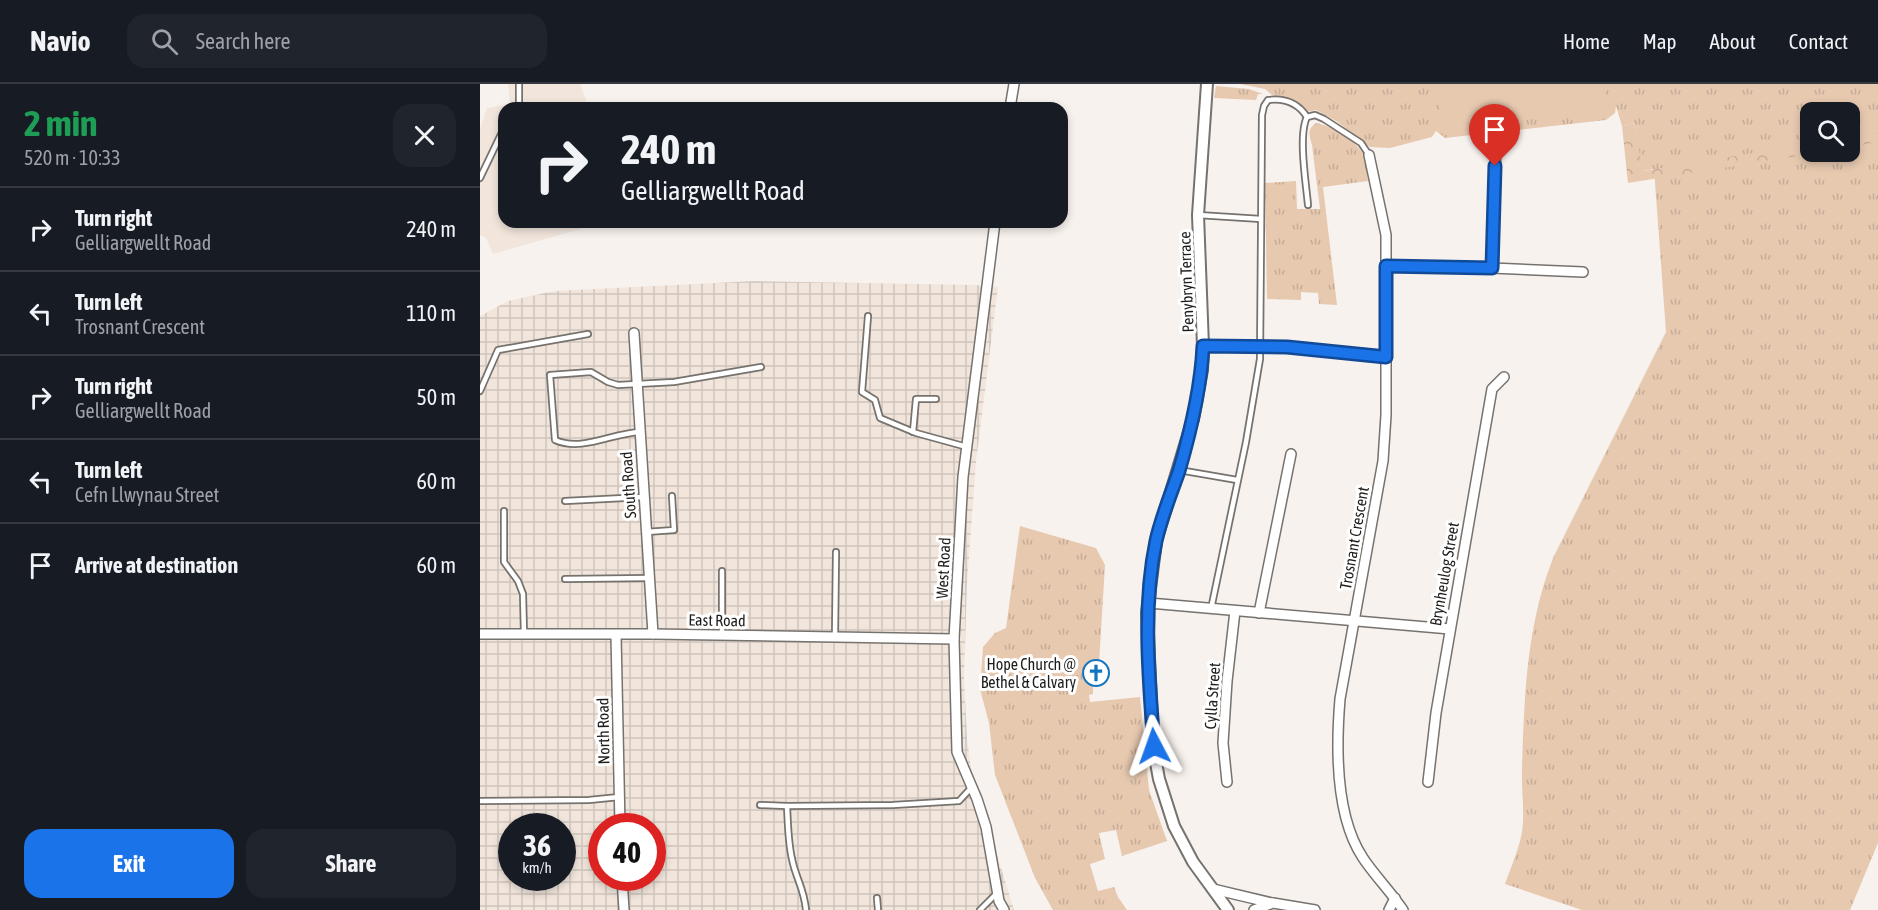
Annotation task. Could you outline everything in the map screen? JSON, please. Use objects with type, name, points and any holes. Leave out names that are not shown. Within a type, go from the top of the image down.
[{"type":"street","points":[[1012,102],[1014,84]]},
{"type":"street","name":"Penybryn Terrace","points":[[1207,84],[1198,215],[1202,370],[1193,418],[1156,541],[1149,603],[1150,706],[1160,779],[1174,826],[1193,861],[1228,910]]},
{"type":"street","points":[[1492,268],[1496,146]]},
{"type":"street","name":"Trosnant Crescent","points":[[1369,155],[1386,235],[1383,461],[1340,699],[1337,735],[1339,778],[1349,825],[1362,856],[1403,910]]},
{"type":"street","name":"West Road","points":[[994,228],[963,477],[954,639],[957,752],[986,826],[999,901],[1004,910]]},
{"type":"street","points":[[1386,266],[1583,272]]},
{"type":"street","name":"South Road","points":[[634,333],[653,634]]},
{"type":"street","points":[[1203,346],[1260,346],[1386,357]]},
{"type":"street","name":"Brynheulog Street","points":[[1428,782],[1436,713],[1492,389],[1504,377]]},
{"type":"street","points":[[1259,613],[1290,454]]},
{"type":"street","points":[[1149,603],[1450,629]]},
{"type":"street","name":"Cylla Street","points":[[1227,782],[1223,743],[1235,611]]},
{"type":"street","name":"East Road","points":[[480,634],[653,634],[954,639]]},
{"type":"street","name":"North Road","points":[[616,635],[620,813]]},
{"type":"street","points":[[1213,889],[1316,910]]},
{"type":"street","points":[[622,891],[624,910]]},
{"type":"street","points":[[1389,910],[1395,898]]},
{"type":"street","points":[[1254,910],[1273,903]]},
{"type":"lane","points":[[519,84],[519,102]]},
{"type":"lane","points":[[1211,609],[1250,422],[1260,359],[1262,116],[1264,106],[1268,100],[1281,98],[1301,108],[1307,117]]},
{"type":"lane","points":[[1308,205],[1303,141],[1303,124],[1307,117],[1316,115],[1324,119],[1361,143],[1369,155]]},
{"type":"lane","points":[[480,178],[498,140]]},
{"type":"lane","points":[[1198,215],[1261,219]]},
{"type":"lane","points":[[868,316],[862,392],[875,400],[880,418],[913,432],[967,447]]},
{"type":"lane","points":[[480,391],[498,350],[588,334]]},
{"type":"lane","points":[[640,432],[625,433],[600,441],[563,444],[555,440],[550,375],[591,372],[618,385],[674,382],[761,366]]},
{"type":"lane","points":[[913,432],[916,399],[936,399]]},
{"type":"lane","points":[[1179,470],[1237,480]]},
{"type":"lane","points":[[646,532],[674,530],[672,496]]},
{"type":"lane","points":[[565,501],[644,497]]},
{"type":"lane","points":[[504,511],[504,562],[518,581],[523,594],[524,634]]},
{"type":"lane","points":[[835,637],[836,552]]},
{"type":"lane","points":[[722,571],[722,635]]},
{"type":"lane","points":[[564,579],[649,578]]},
{"type":"lane","points":[[760,805],[893,805],[959,801],[972,786]]},
{"type":"lane","points":[[480,801],[589,800],[619,797]]},
{"type":"lane","points":[[787,806],[791,857],[805,893],[806,910]]},
{"type":"lane","points":[[980,910],[998,893]]},
{"type":"lane","points":[[878,898],[878,910]]},
{"type":"shaded area","points":[[508,84],[580,84],[587,102],[510,102]]},
{"type":"shaded area","points":[[498,106],[498,228],[584,228],[493,254],[486,238],[480,235],[480,129],[487,108]]},
{"type":"shaded area","points":[[755,281],[998,287],[976,462],[967,584],[964,677],[967,738],[972,776],[989,817],[998,858],[1014,910],[480,910],[480,316],[508,301],[554,291]]},
{"type":"green space","points":[[1240,84],[1878,84],[1878,843],[1850,910],[1582,910],[1505,884],[1522,832],[1526,687],[1533,633],[1545,581],[1554,556],[1666,332],[1654,169],[1642,171],[1634,123],[1622,126],[1616,106],[1615,113],[1606,120],[1445,138],[1436,131],[1432,137],[1390,148],[1370,147],[1338,122],[1316,110],[1307,112],[1292,100],[1272,95],[1265,89]]},
{"type":"green space","points":[[1438,84],[1604,84],[1607,112],[1442,128]]},
{"type":"green space","points":[[1216,86],[1249,89],[1263,94],[1258,94],[1256,100],[1214,98]]},
{"type":"green space","points":[[1316,123],[1336,131],[1356,145],[1364,156],[1368,181],[1323,187],[1337,305],[1319,304],[1318,293],[1301,292],[1301,300],[1267,299],[1265,183],[1296,181],[1297,209],[1320,209],[1310,135],[1311,128]]},
{"type":"green space","points":[[1634,123],[1643,171],[1800,146],[1800,156],[1628,183],[1622,126]]},
{"type":"green space","points":[[1878,133],[1878,142],[1860,145],[1860,136]]},
{"type":"green space","points":[[1020,526],[1096,548],[1105,565],[1099,664],[1093,664],[1093,694],[1089,695],[1090,702],[1140,697],[1149,790],[1167,841],[1122,856],[1116,830],[1099,833],[1105,859],[1090,864],[1098,891],[1114,887],[1127,910],[1053,910],[1035,878],[995,775],[989,723],[980,689],[983,647],[995,633],[1006,628]]},
{"type":"place","name":"Hope Church @ Bethel & Calvary","points":[[1096,673]]},
{"type":"route","points":[[1154,746],[1150,706],[1147,613],[1156,541],[1193,418],[1202,370],[1203,346],[1287,347],[1386,357],[1386,266],[1492,268],[1495,166]]}]
